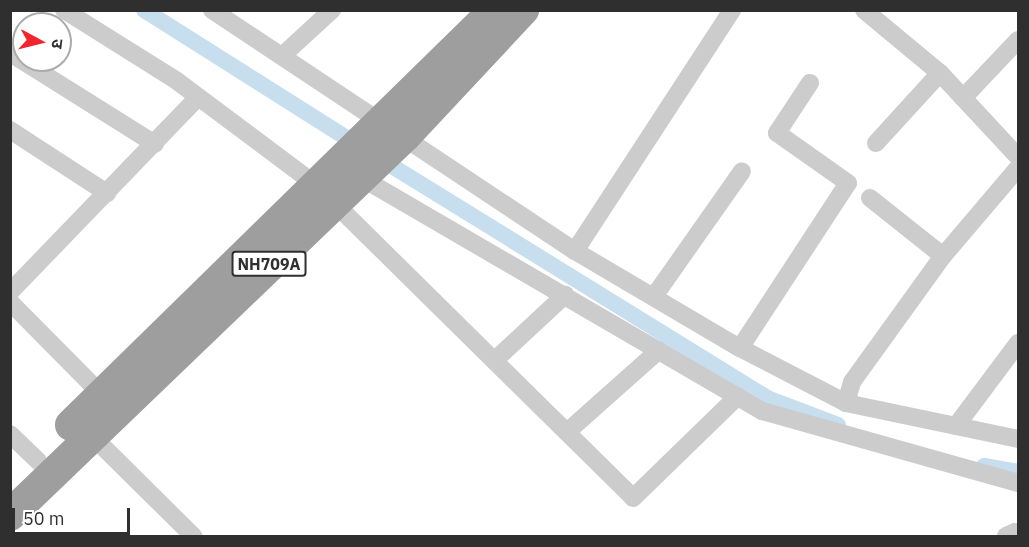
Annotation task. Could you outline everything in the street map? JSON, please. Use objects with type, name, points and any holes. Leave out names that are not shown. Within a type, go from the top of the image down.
[{"type":"highway","name":"NH709A","points":[[10,492],[38,461],[83,428],[101,394],[326,193],[360,177],[394,127],[495,10]]},
{"type":"highway","name":"NH709A","points":[[10,515],[83,428],[394,127],[524,10]]},
{"type":"street","points":[[64,10],[198,97],[326,193],[633,498],[738,396]]},
{"type":"street","points":[[283,55],[332,10]]},
{"type":"street","points":[[575,251],[732,10]]},
{"type":"street","points":[[864,10],[940,73],[1018,158]]},
{"type":"street","points":[[222,13],[575,251],[654,295],[740,348],[846,403],[1018,439]]},
{"type":"street","points":[[963,98],[1018,40]]},
{"type":"street","points":[[10,53],[155,144]]},
{"type":"street","points":[[876,143],[940,73]]},
{"type":"street","points":[[740,348],[848,183],[777,133],[810,83]]},
{"type":"street","points":[[10,292],[198,97]]},
{"type":"street","points":[[10,130],[107,193]]},
{"type":"street","points":[[846,403],[852,382],[943,256],[1018,168]]},
{"type":"street","points":[[654,295],[742,171]]},
{"type":"street","points":[[360,177],[762,411],[1018,483]]},
{"type":"street","points":[[870,198],[943,256]]},
{"type":"street","points":[[495,360],[565,295]]},
{"type":"street","points":[[10,302],[101,394]]},
{"type":"street","points":[[956,426],[1018,343]]},
{"type":"street","points":[[567,432],[659,350]]},
{"type":"street","points":[[83,428],[193,537]]},
{"type":"street","points":[[10,434],[38,461]]},
{"type":"street","points":[[1006,537],[1015,532],[1017,537]]},
{"type":"waterway","points":[[144,10],[350,140]]},
{"type":"waterway","points":[[387,163],[767,398],[838,425]]},
{"type":"waterway","points":[[984,466],[1018,472]]}]
